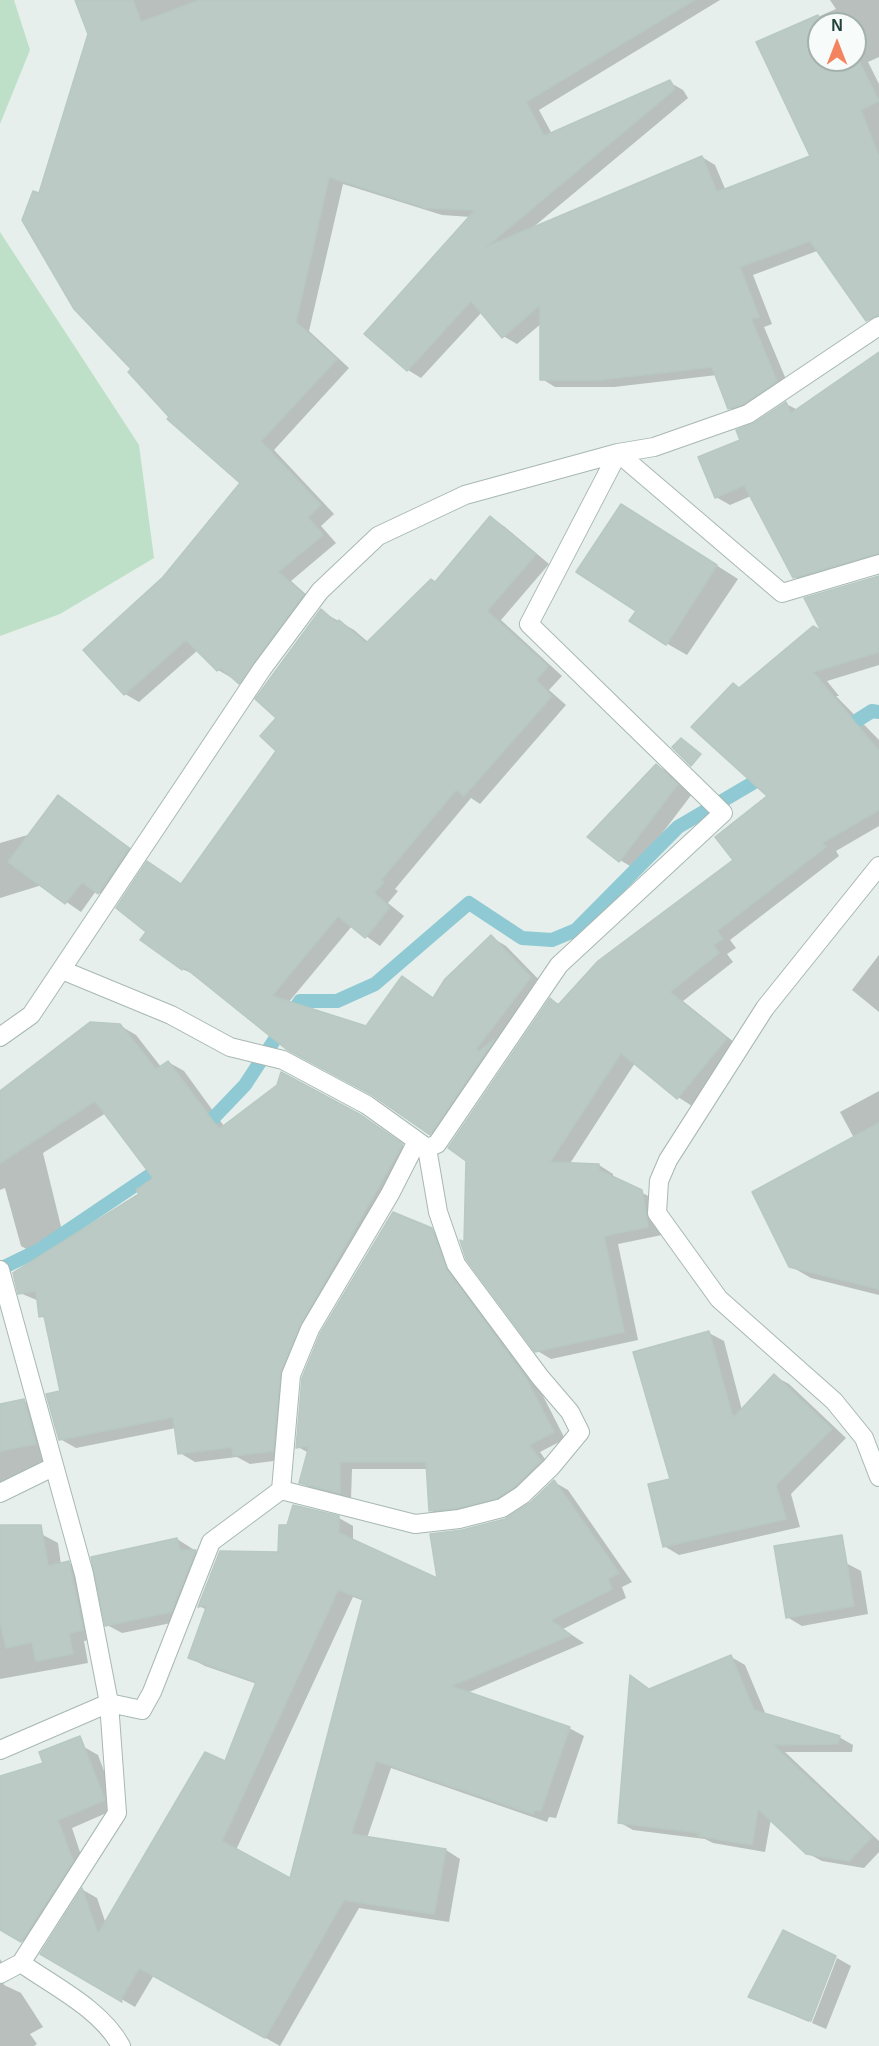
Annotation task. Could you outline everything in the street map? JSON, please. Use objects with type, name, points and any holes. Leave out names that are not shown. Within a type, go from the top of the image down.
[{"type":"street","points":[[0,1037],[31,1015],[262,669],[320,591],[378,536],[465,495],[618,453],[654,447],[748,414],[879,326]]},
{"type":"street","points":[[618,453],[782,592],[879,564]]},
{"type":"street","points":[[0,1750],[109,1703],[142,1710],[152,1692],[211,1542],[281,1490],[291,1375],[306,1338],[390,1194],[415,1145],[427,1148],[437,1144],[559,965],[723,813],[529,624],[618,453]]},
{"type":"street","points":[[879,866],[765,1008],[668,1160],[659,1181],[657,1213],[719,1299],[834,1401],[864,1438],[879,1477]]},
{"type":"street","points":[[62,970],[171,1015],[230,1047],[283,1060],[367,1105],[427,1148],[438,1212],[456,1264],[540,1377],[570,1412],[580,1432],[551,1467],[522,1495],[502,1508],[459,1519],[415,1524],[281,1490]]},
{"type":"street","points":[[0,1270],[84,1574],[109,1703],[117,1813],[21,1963],[0,1974]]},
{"type":"street","points":[[0,1493],[53,1467]]},
{"type":"street","points":[[21,1963],[93,2013],[113,2031],[121,2046]]},
{"type":"green space","points":[[0,0],[14,0],[30,50],[0,124]]},
{"type":"green space","points":[[0,232],[139,445],[154,558],[60,614],[0,636]]},
{"type":"building","points":[[75,0],[133,0],[141,22],[200,0],[694,0],[526,102],[544,136],[670,80],[675,89],[486,247],[702,156],[717,192],[810,156],[756,42],[807,20],[807,72],[864,72],[879,101],[861,110],[879,157],[879,315],[866,321],[810,241],[740,267],[759,317],[751,319],[777,381],[743,404],[728,409],[712,367],[599,380],[540,380],[540,305],[502,338],[471,301],[407,371],[364,334],[475,210],[426,208],[329,177],[296,322],[337,359],[261,441],[321,505],[308,517],[323,535],[278,572],[304,594],[239,684],[221,668],[217,671],[186,640],[124,695],[83,650],[163,577],[240,483],[167,419],[169,417],[128,372],[131,369],[74,309],[22,220],[33,191],[39,193],[88,34]]},
{"type":"building","points":[[879,352],[879,553],[793,578],[744,485],[715,498],[698,457],[740,440],[736,430],[754,423],[786,402],[791,413]]},
{"type":"building","points":[[621,504],[717,565],[666,645],[629,621],[636,611],[576,572]]},
{"type":"building","points":[[490,516],[536,554],[487,611],[548,666],[536,680],[552,696],[464,796],[456,790],[381,880],[384,882],[374,893],[390,907],[365,938],[338,916],[272,996],[366,1026],[402,976],[433,998],[445,979],[491,935],[531,977],[476,1049],[478,1052],[494,1040],[430,1135],[372,1095],[286,1049],[184,967],[182,970],[140,940],[146,932],[116,908],[147,861],[181,884],[276,751],[260,736],[276,718],[255,699],[321,609],[337,623],[339,620],[366,643],[431,579],[435,582]]},
{"type":"building","points":[[879,576],[879,652],[813,672],[879,751],[879,810],[822,843],[826,847],[717,931],[723,939],[713,945],[719,953],[670,992],[727,1038],[677,1099],[621,1053],[550,1162],[599,1164],[599,1170],[642,1190],[648,1227],[604,1236],[624,1332],[535,1352],[466,1259],[460,1240],[464,1242],[466,1161],[448,1148],[550,998],[558,1005],[598,961],[733,860],[715,837],[767,796],[691,727],[733,683],[739,688],[813,626],[821,631],[804,598]]},
{"type":"building","points":[[681,738],[701,754],[691,766],[672,747]]},
{"type":"building","points":[[656,764],[678,784],[619,862],[587,837]]},
{"type":"building","points":[[58,795],[129,848],[98,894],[82,882],[65,904],[8,862]]},
{"type":"building","points":[[90,1022],[120,1024],[156,1069],[168,1061],[219,1129],[277,1085],[281,1072],[361,1115],[403,1144],[300,1325],[280,1374],[273,1451],[233,1456],[232,1447],[178,1454],[173,1417],[59,1440],[46,1394],[60,1391],[44,1316],[39,1317],[36,1291],[18,1294],[13,1273],[139,1194],[136,1190],[153,1178],[95,1101],[0,1163],[0,1091]]},
{"type":"building","points":[[879,1123],[879,1289],[789,1267],[752,1192]]},
{"type":"building","points":[[393,1212],[432,1228],[447,1270],[526,1378],[554,1432],[529,1445],[541,1461],[515,1486],[497,1498],[457,1508],[429,1511],[426,1462],[340,1462],[340,1493],[299,1483],[309,1446],[296,1448],[302,1378],[320,1334]]},
{"type":"building","points":[[709,1331],[733,1418],[774,1374],[832,1429],[776,1485],[786,1519],[663,1547],[648,1484],[670,1479],[633,1352]]},
{"type":"building","points":[[24,1399],[36,1444],[0,1451],[0,1404]]},
{"type":"building","points":[[554,1480],[619,1573],[608,1579],[612,1589],[551,1620],[571,1635],[451,1686],[570,1727],[541,1811],[534,1810],[533,1814],[376,1761],[351,1834],[446,1849],[434,1914],[344,1900],[265,2038],[139,1968],[121,1999],[122,2002],[40,1954],[82,1888],[98,1934],[205,1752],[225,1761],[256,1682],[188,1658],[207,1605],[198,1607],[220,1551],[278,1552],[279,1525],[287,1525],[293,1505],[339,1516],[339,1533],[437,1578],[430,1534],[462,1530],[505,1519],[530,1503]],"holes":[[[338,1590],[363,1599],[290,1878],[222,1841]]]},
{"type":"building","points":[[0,1525],[41,1525],[48,1566],[69,1561],[83,1630],[69,1633],[73,1654],[36,1661],[32,1642],[6,1648],[0,1621]]},
{"type":"building","points":[[842,1535],[854,1606],[786,1618],[774,1546]]},
{"type":"building","points":[[177,1538],[180,1550],[196,1550],[171,1612],[105,1626],[91,1557]]},
{"type":"building","points":[[731,1655],[754,1710],[840,1736],[838,1744],[773,1745],[872,1837],[849,1861],[806,1854],[758,1809],[752,1845],[698,1836],[700,1833],[618,1823],[630,1675],[649,1689]]},
{"type":"building","points":[[80,1736],[105,1800],[58,1820],[73,1861],[21,1942],[0,1930],[0,1776],[43,1763],[39,1752]]},
{"type":"building","points":[[783,1930],[836,1956],[811,2021],[748,1997]]},
{"type":"waterway","points":[[839,732],[872,711],[879,712]]},
{"type":"waterway","points":[[201,1131],[245,1085],[300,1001],[337,1001],[375,984],[469,903],[522,938],[552,940],[576,930],[678,827],[768,774]]},
{"type":"waterway","points":[[0,1269],[39,1250],[165,1165]]}]
